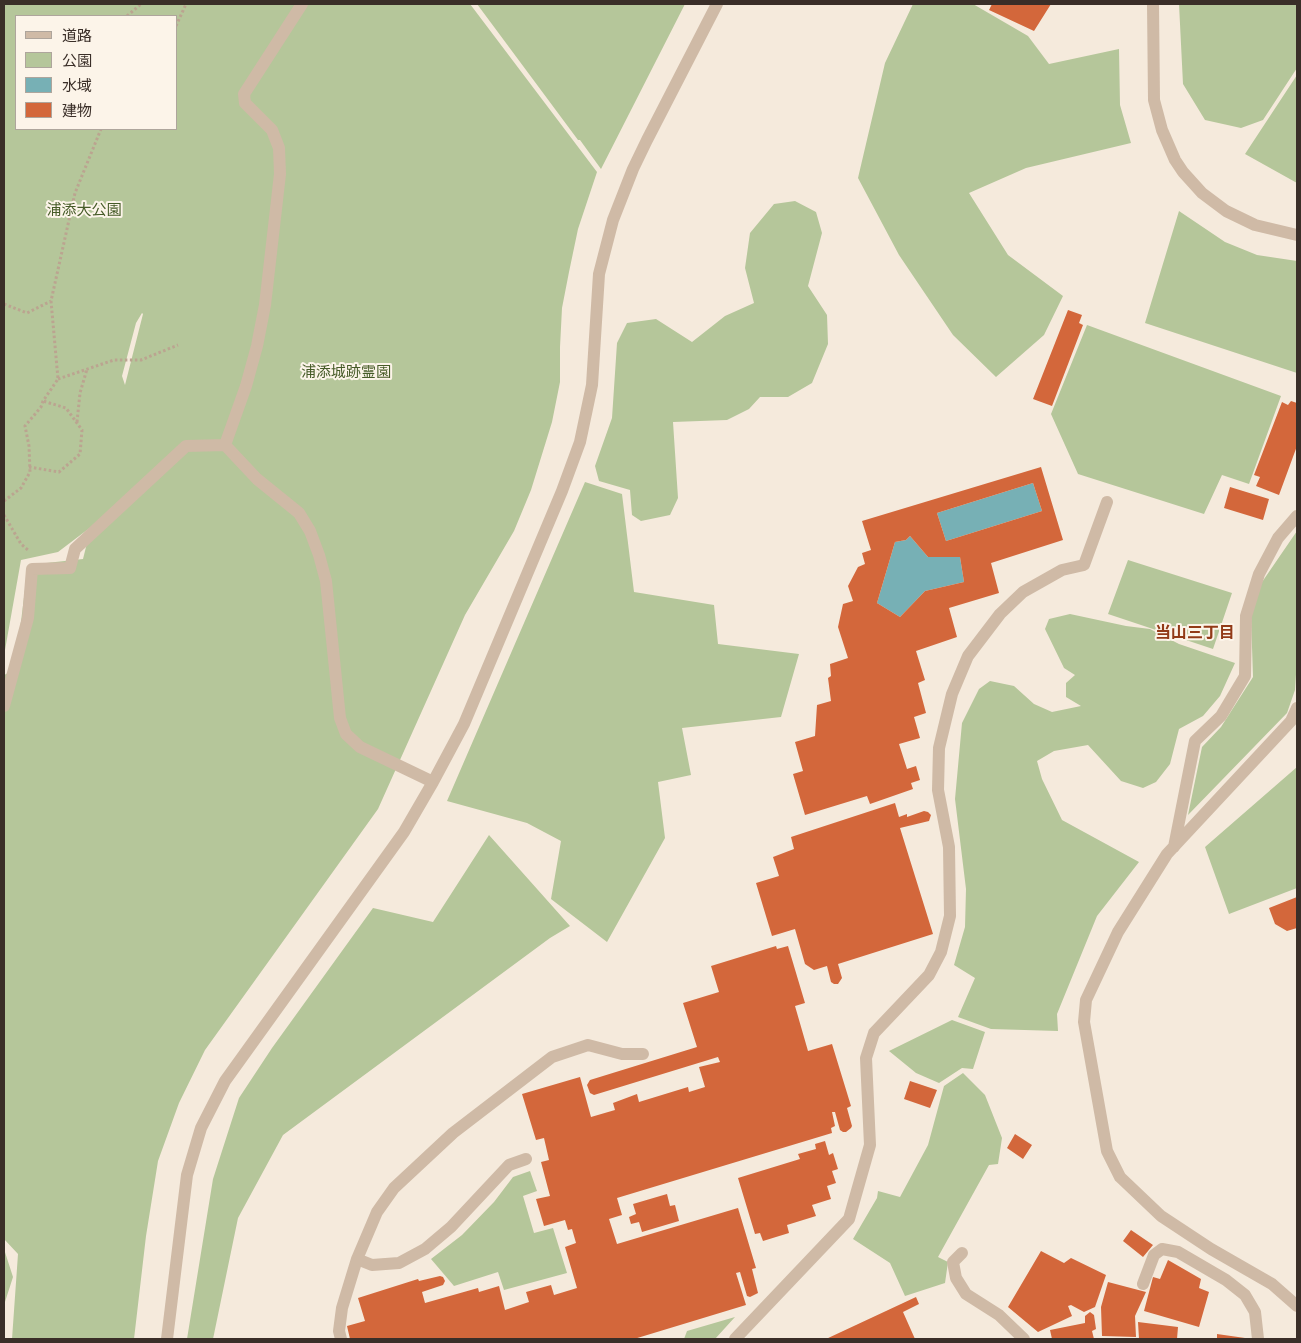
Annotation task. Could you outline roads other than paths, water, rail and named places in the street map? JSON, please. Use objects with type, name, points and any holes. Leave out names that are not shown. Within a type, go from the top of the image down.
[{"type":"street","points":[[225,445],[246,386],[257,346],[264,306],[280,174],[278,148],[272,130],[245,103],[244,94],[302,4]]},
{"type":"street","points":[[167,1339],[187,1175],[193,1150],[204,1121],[225,1081],[404,832],[434,782],[464,724],[572,468],[592,384],[599,274],[612,220],[636,162],[718,4]]},
{"type":"street","points":[[1153,4],[1154,100],[1162,130],[1175,160],[1202,193],[1226,211],[1255,225],[1297,235]]},
{"type":"street","points":[[4,706],[28,618],[32,569],[70,568],[75,549],[186,446],[225,445],[257,479],[299,513],[310,531],[320,555],[326,580],[340,718],[346,734],[360,747],[434,782]]},
{"type":"street","points":[[735,1339],[849,1219],[870,1145],[866,1058],[874,1033],[929,975],[941,952],[950,916],[949,848],[938,790],[939,748],[952,694],[968,656],[1000,614],[1023,592],[1062,570],[1084,566],[1107,502]]},
{"type":"street","points":[[1174,847],[1195,742],[1221,716],[1245,676],[1246,616],[1259,574],[1278,538],[1297,516]]},
{"type":"street","points":[[1297,708],[1291,721],[1167,854],[1118,932],[1086,1000],[1084,1022],[1107,1151],[1120,1177],[1161,1216],[1211,1249],[1272,1284],[1297,1306]]},
{"type":"street","points":[[341,1339],[342,1308],[357,1260],[377,1212],[394,1188],[454,1133],[552,1057],[588,1045],[622,1054],[642,1054]]},
{"type":"street","points":[[357,1260],[372,1265],[399,1263],[425,1249],[451,1227],[509,1165],[526,1159]]},
{"type":"street","points":[[1143,1284],[1154,1255],[1162,1249],[1178,1252],[1226,1280],[1245,1295],[1255,1312],[1258,1339]]},
{"type":"street","points":[[962,1253],[953,1262],[956,1278],[966,1294],[999,1315],[1024,1339]]},
{"type":"water","points":[[1033,483],[1042,511],[946,541],[937,513]]},
{"type":"water","points":[[910,536],[928,557],[960,557],[964,582],[925,591],[900,617],[877,603],[895,542],[906,540]]},
{"type":"district","name":"当山三丁目","points":[[1195,633]]},
{"type":"park label","name":"浦添大公園","points":[[84,211]]},
{"type":"park label","name":"浦添城跡霊園","points":[[346,373]]}]
